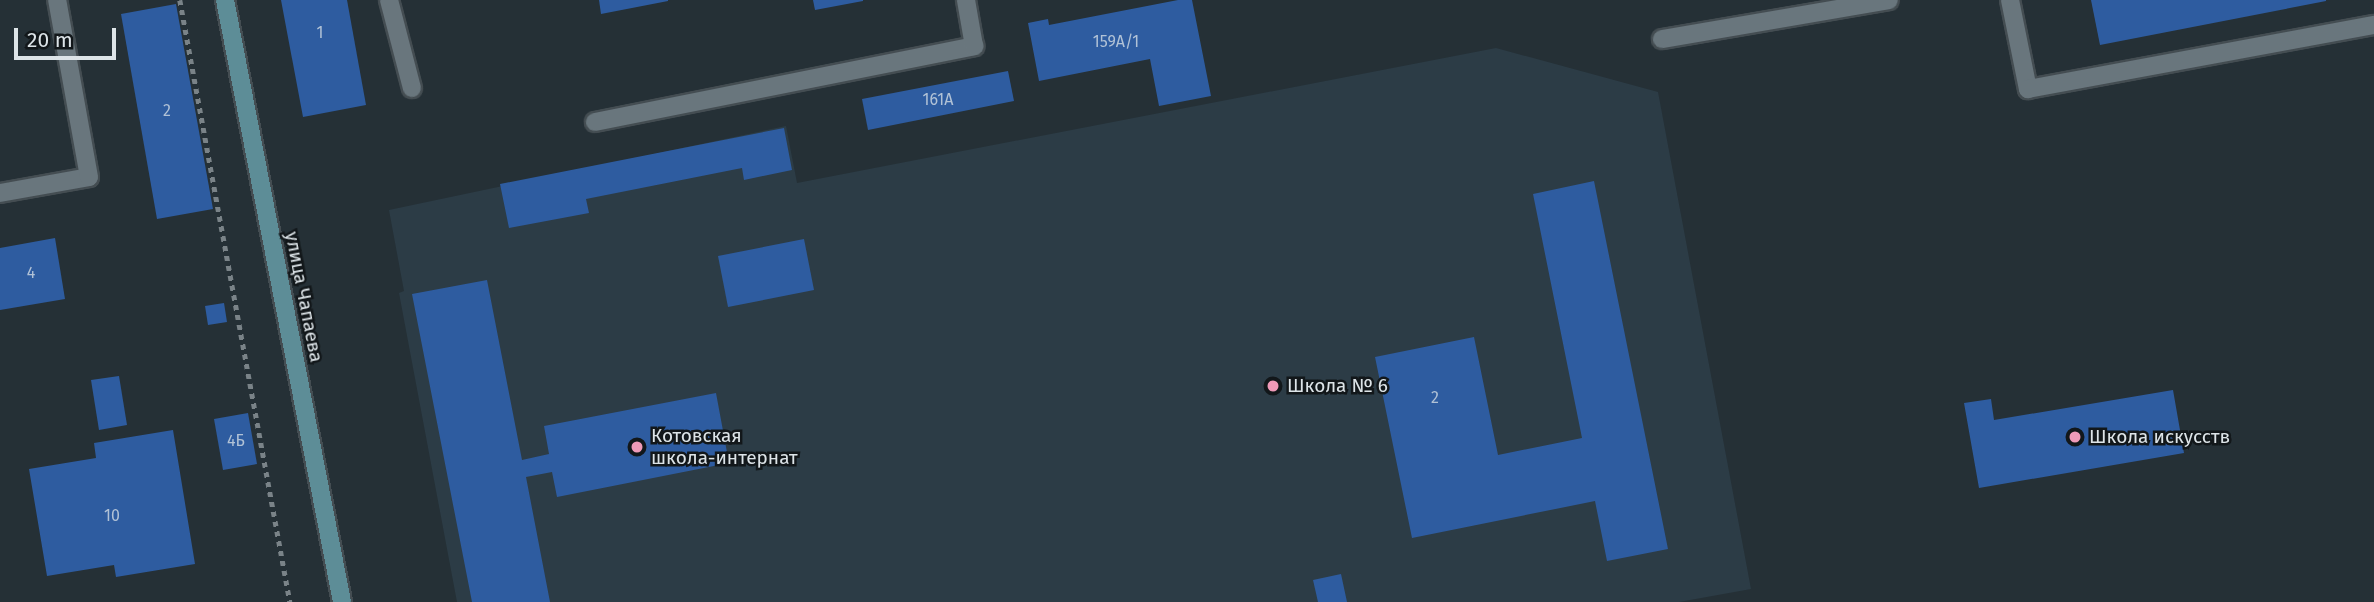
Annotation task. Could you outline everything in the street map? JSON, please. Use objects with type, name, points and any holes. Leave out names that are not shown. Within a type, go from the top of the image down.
[{"type":"street","name":"улица Чапаева","points":[[225,0],[342,602]]},
{"type":"lane","points":[[0,193],[89,177],[57,0]]},
{"type":"lane","points":[[389,0],[412,88]]},
{"type":"lane","points":[[594,122],[974,46],[966,0]]},
{"type":"lane","points":[[1662,39],[1889,0]]},
{"type":"lane","points":[[2010,0],[2028,89],[2374,25]]},
{"type":"path","points":[[180,0],[290,602]]},
{"type":"shaded area","name":"Школа № 6","points":[[1496,48],[1658,92],[1751,589],[1679,602],[457,602],[399,293],[404,291],[389,210],[786,126],[797,183]]},
{"type":"building","points":[[281,0],[347,0],[366,105],[303,117]]},
{"type":"building","points":[[599,0],[668,0],[668,1],[601,14]]},
{"type":"building","points":[[813,0],[863,0],[863,1],[815,10]]},
{"type":"building","points":[[1178,0],[1192,0],[1211,96],[1159,106],[1150,59],[1039,81],[1028,23],[1048,19],[1049,25]]},
{"type":"building","points":[[2091,0],[2326,0],[2326,1],[2100,45]]},
{"type":"building","points":[[176,4],[213,209],[157,219],[121,14]]},
{"type":"building","points":[[1008,71],[1014,101],[868,130],[862,99]]},
{"type":"building","points":[[784,128],[792,170],[744,180],[742,168],[586,199],[589,213],[509,228],[500,184]]},
{"type":"building","points":[[1594,181],[1668,549],[1607,561],[1595,501],[1412,538],[1375,357],[1474,337],[1498,455],[1582,438],[1533,194]]},
{"type":"building","points":[[55,238],[65,299],[0,310],[0,248]]},
{"type":"building","points":[[804,239],[814,290],[728,307],[718,256]]},
{"type":"building","points":[[487,280],[522,460],[549,454],[544,426],[716,393],[729,463],[557,497],[552,472],[526,477],[550,602],[472,602],[412,294]]},
{"type":"building","points":[[224,303],[227,322],[208,325],[205,306]]},
{"type":"building","points":[[119,376],[127,425],[99,430],[91,380]]},
{"type":"building","name":"Школа искусств","points":[[2173,390],[2184,453],[1979,488],[1964,403],[1991,399],[1994,420]]},
{"type":"building","points":[[248,413],[257,464],[223,470],[214,419]]},
{"type":"building","points":[[173,430],[195,564],[116,577],[114,565],[47,576],[29,469],[96,458],[94,443]]},
{"type":"building","points":[[1341,574],[1347,602],[1318,602],[1313,580]]},
{"type":"place","name":"Школа № 6","points":[[1273,386]]},
{"type":"place","name":"Школа искусств","points":[[2075,437]]},
{"type":"place","name":"Котовская школа-интернат","points":[[637,447]]}]
